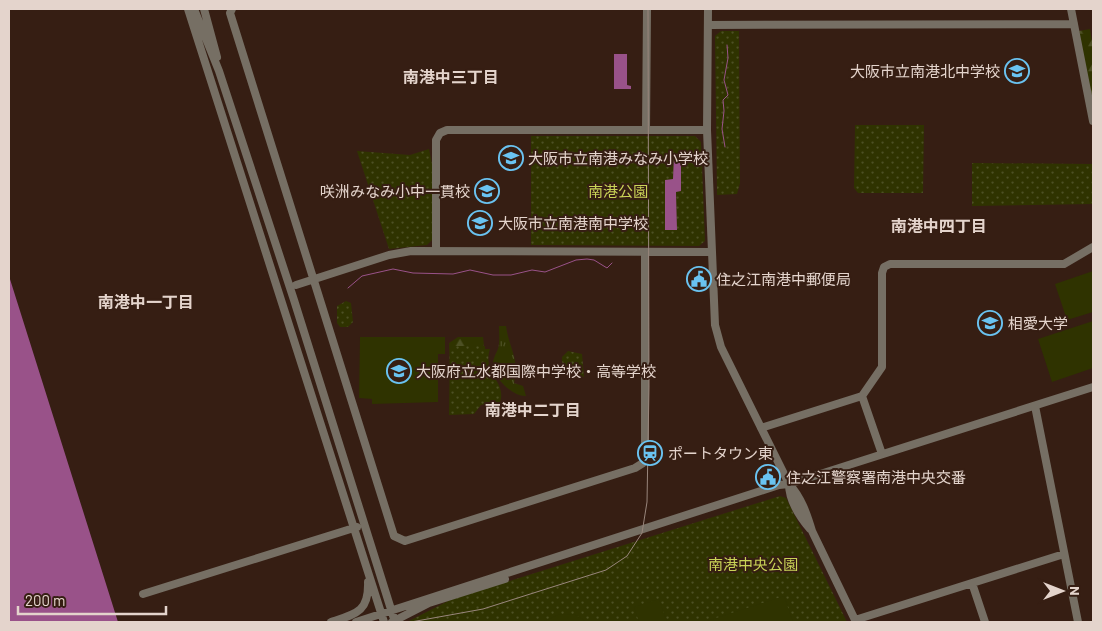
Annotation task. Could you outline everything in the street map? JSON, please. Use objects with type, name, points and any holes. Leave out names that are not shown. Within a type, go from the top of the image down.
[{"type":"street","points":[[188,9],[384,622]]},
{"type":"street","points":[[194,9],[219,71],[294,300],[394,622],[429,603],[780,490],[789,484]]},
{"type":"street","points":[[204,9],[219,71]]},
{"type":"street","points":[[232,9],[230,13],[394,536],[405,541],[635,468],[642,463],[645,456],[645,252]]},
{"type":"street","points":[[646,9],[646,130]]},
{"type":"street","points":[[708,9],[707,130],[715,325],[721,347],[789,484],[789,494],[802,519],[812,531],[856,621],[1064,554]]},
{"type":"street","points":[[1071,9],[1093,120]]},
{"type":"street","points":[[708,25],[1074,24]]},
{"type":"street","points":[[436,251],[436,140],[440,132],[447,130],[707,130]]},
{"type":"street","points":[[761,428],[862,396],[882,367],[882,274],[884,267],[890,264],[1064,264],[1093,248]]},
{"type":"street","points":[[296,285],[389,255],[436,251],[712,252]]},
{"type":"street","points":[[356,622],[390,609],[779,485],[789,484],[1093,388]]},
{"type":"street","points":[[862,396],[882,454]]},
{"type":"street","points":[[1035,406],[1078,622]]},
{"type":"street","points":[[143,594],[363,525]]},
{"type":"street","points":[[330,622],[363,608],[368,595],[368,573]]},
{"type":"street","points":[[972,583],[985,622]]},
{"type":"green space","points":[[1090,29],[1093,47],[1093,104],[1079,31]]},
{"type":"green space","points":[[721,31],[739,31],[740,183],[737,194],[717,195],[715,36]]},
{"type":"green space","points":[[855,125],[924,125],[923,193],[858,193],[854,188]]},
{"type":"green space","name":"南港公園","points":[[531,136],[695,136],[701,142],[705,241],[699,246],[531,245]]},
{"type":"green space","points":[[429,149],[432,164],[432,240],[427,245],[389,249],[357,151],[410,155]]},
{"type":"green space","points":[[972,163],[1093,164],[1093,204],[972,206]]},
{"type":"green space","points":[[1093,271],[1093,312],[1067,320],[1055,284]]},
{"type":"green space","points":[[346,301],[351,303],[353,322],[348,327],[340,327],[337,323],[337,306]]},
{"type":"green space","points":[[1093,321],[1093,368],[1052,382],[1038,339]]},
{"type":"green space","points":[[499,326],[506,326],[516,367],[514,383],[523,386],[526,396],[510,390],[496,375],[493,364],[499,344]]},
{"type":"green space","name":"大阪府立水都国際中学校・高等学校","points":[[360,337],[445,337],[445,354],[438,354],[438,402],[372,404],[372,399],[359,398]]},
{"type":"green space","points":[[458,337],[483,337],[484,345],[450,372],[449,343]]},
{"type":"green space","points":[[450,346],[485,346],[485,349],[490,349],[489,365],[500,389],[500,402],[481,405],[474,414],[449,415]]},
{"type":"green space","points":[[568,351],[582,354],[584,377],[573,375],[562,365],[562,357]]},
{"type":"green space","name":"南港中央公園","points":[[780,496],[786,498],[847,622],[407,622],[452,599]]},
{"type":"green space","points":[[784,596],[793,622],[704,622]]},
{"type":"green space","points":[[659,599],[667,622],[639,622],[634,607]]},
{"type":"green space","points":[[574,614],[587,622],[542,622],[558,615]]},
{"type":"shaded area","points":[[614,54],[627,54],[627,85],[631,86],[631,89],[614,89]]},
{"type":"shaded area","points":[[674,154],[684,154],[684,162],[681,162],[681,191],[676,192],[677,230],[665,230],[665,180],[673,179]]},
{"type":"shaded area","points":[[9,276],[118,622],[9,622]]},
{"type":"waterway","points":[[911,9],[918,9]]},
{"type":"waterway","points":[[935,9],[951,9]]},
{"type":"waterway","points":[[725,147],[722,129],[723,100],[728,95],[724,80],[728,58],[727,45]]},
{"type":"waterway","points":[[348,288],[362,276],[393,269],[413,273],[453,274],[470,270],[493,275],[511,275],[532,270],[545,272],[576,260],[594,260],[607,268],[612,263]]},
{"type":"tram line","points":[[411,622],[483,609],[606,570],[627,556],[642,533],[647,502],[649,387],[648,9]]},
{"type":"place","name":"大阪市立南港北中学校","points":[[1017,71]]},
{"type":"place","name":"大阪市立南港みなみ小学校","points":[[511,158]]},
{"type":"place","name":"咲洲みなみ小中一貫校","points":[[487,191]]},
{"type":"place","name":"大阪市立南港南中学校","points":[[480,223]]},
{"type":"place","name":"住之江南港中郵便局","points":[[699,279]]},
{"type":"place","name":"相愛大学","points":[[990,323]]},
{"type":"place","name":"大阪府立水都国際中学校・高等学校","points":[[399,371]]},
{"type":"place","name":"ポートタウン東","points":[[650,453]]},
{"type":"place","name":"住之江警察署南港中央交番","points":[[768,477]]},
{"type":"district","name":"南港中三丁目","points":[[451,76]]},
{"type":"district","name":"南港中四丁目","points":[[939,225]]},
{"type":"district","name":"南港中一丁目","points":[[146,301]]},
{"type":"district","name":"南港中二丁目","points":[[533,409]]}]
